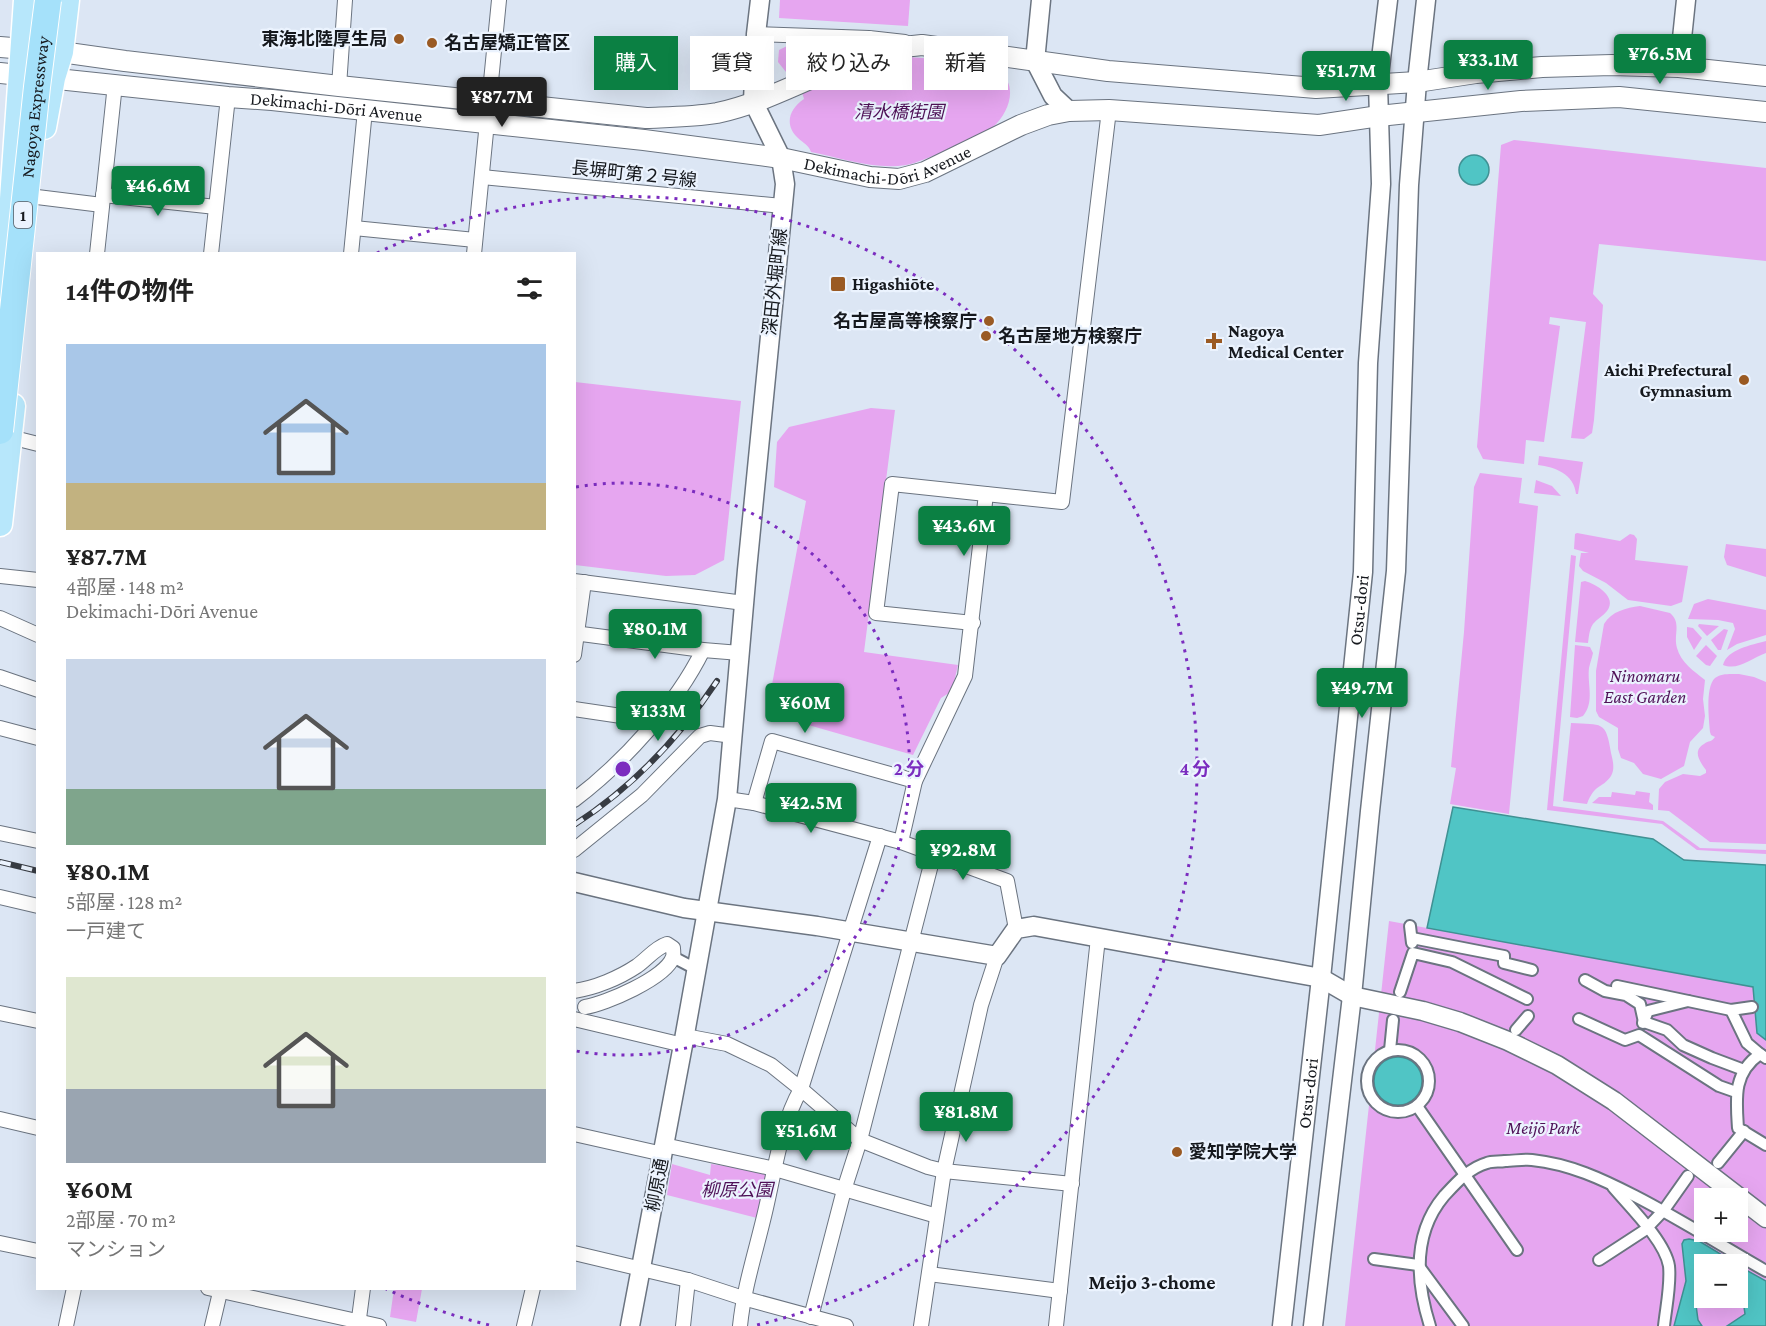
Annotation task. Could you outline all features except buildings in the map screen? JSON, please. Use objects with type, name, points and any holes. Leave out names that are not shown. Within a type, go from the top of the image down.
[{"type":"highway","points":[[0,307],[11,49],[26,0]]},
{"type":"highway","name":"Nagoya Expressway","points":[[0,360],[38,0]]},
{"type":"highway","name":"Nagoya Expressway","points":[[5,434],[35,98],[48,0]]},
{"type":"highway","points":[[0,524],[5,434],[37,197],[46,110],[61,52],[67,0]]},
{"type":"main road","name":"Dekimachi-Dōri Avenue","points":[[912,46],[922,45],[1108,71],[1316,88],[1417,82],[1476,73],[1542,67],[1612,64],[1766,75]]},
{"type":"main road","name":"Dekimachi-Dōri Avenue","points":[[11,49],[61,52],[339,86],[646,118],[718,113],[786,88]]},
{"type":"main road","name":"Dekimachi-Dōri Avenue","points":[[10,74],[487,123],[781,158],[870,177],[899,179],[925,172],[1021,125],[1048,115],[1068,111],[1108,110],[1302,126],[1521,100],[1619,97],[1766,112]]},
{"type":"street","points":[[339,86],[345,0]]},
{"type":"street","points":[[354,228],[475,247],[499,0]]},
{"type":"street","name":"深田外堀町線","points":[[727,799],[785,184],[781,158],[753,101],[760,0]]},
{"type":"street","points":[[1041,0],[1035,61],[1053,96],[1068,111]]},
{"type":"street","name":"Otsu-dori","points":[[1281,1326],[1321,978],[1363,572],[1368,363],[1381,184],[1378,84],[1388,0]]},
{"type":"street","name":"Otsu-dori","points":[[1313,1326],[1352,996],[1396,571],[1405,274],[1414,113],[1426,0]]},
{"type":"street","points":[[1679,67],[1686,0]]},
{"type":"street","points":[[756,34],[813,36]]},
{"type":"street","points":[[97,252],[116,84]]},
{"type":"street","points":[[211,252],[228,97]]},
{"type":"street","points":[[351,252],[365,110]]},
{"type":"street","points":[[973,623],[876,613],[892,484],[1062,502],[1108,110]]},
{"type":"street","name":"長塀町第２号線","points":[[482,177],[782,206]]},
{"type":"street","points":[[37,197],[216,207]]},
{"type":"street","points":[[5,434],[36,443]]},
{"type":"street","points":[[901,842],[915,781],[965,676],[973,623],[986,494]]},
{"type":"street","points":[[0,576],[36,580]]},
{"type":"street","points":[[740,653],[576,633],[579,582],[744,603]]},
{"type":"street","points":[[0,618],[36,634]]},
{"type":"street","points":[[576,798],[612,769],[655,721],[694,669],[703,650]]},
{"type":"street","points":[[0,677],[36,689]]},
{"type":"street","points":[[576,709],[655,721]]},
{"type":"street","points":[[0,728],[36,737]]},
{"type":"street","points":[[576,848],[642,795],[700,735],[710,733],[733,736]]},
{"type":"street","points":[[754,803],[772,741],[915,781]]},
{"type":"street","points":[[727,799],[754,803],[901,842],[1007,881],[1016,929]]},
{"type":"street","name":"柳原通","points":[[630,1326],[727,799]]},
{"type":"street","points":[[0,833],[36,841]]},
{"type":"street","points":[[740,1326],[743,1298],[793,1103],[801,1089],[880,836]]},
{"type":"street","points":[[811,1317],[844,1190],[860,1140],[934,854]]},
{"type":"street","points":[[576,882],[684,908],[997,956]]},
{"type":"street","points":[[0,897],[36,906]]},
{"type":"street","points":[[921,1326],[944,1171],[981,1005],[997,956],[1016,929],[1034,926],[1321,978],[1352,996],[1423,1011],[1460,1022],[1508,1041],[1557,1065],[1614,1101],[1766,1218]]},
{"type":"street","points":[[1400,992],[1413,952],[1410,926]]},
{"type":"street","points":[[1056,1326],[1098,938]]},
{"type":"street","points":[[1412,938],[1504,956],[1504,963],[1532,970]]},
{"type":"street","points":[[667,944],[673,948],[673,957],[665,967],[646,982],[617,998],[585,1007],[577,991],[619,976],[636,966],[659,946],[667,944]]},
{"type":"street","points":[[1413,952],[1452,962],[1527,999]]},
{"type":"street","points":[[673,957],[696,969]]},
{"type":"street","points":[[1644,1022],[1640,1004],[1626,995],[1605,991],[1585,980],[1731,1010],[1752,1007]]},
{"type":"street","points":[[1579,1019],[1625,1040],[1639,1035],[1648,1011],[1688,1001]]},
{"type":"street","points":[[585,1007],[578,1020],[684,1041],[727,1044],[771,1065],[860,1140],[928,1167],[944,1171],[1072,1184]]},
{"type":"street","points":[[1731,1010],[1747,1043],[1763,1056],[1744,1070],[1736,1092],[1738,1128],[1766,1144]]},
{"type":"street","points":[[0,1013],[36,1021]]},
{"type":"street","points":[[1516,1030],[1528,1016]]},
{"type":"street","points":[[1390,1050],[1393,1020]]},
{"type":"street","points":[[1644,1022],[1667,1030],[1683,1045],[1744,1070]]},
{"type":"street","points":[[1639,1035],[1719,1086],[1736,1092]]},
{"type":"street","points":[[1362,1100],[1375,1102],[1390,1112],[1409,1111],[1417,1106],[1429,1089],[1430,1078],[1420,1059],[1411,1052],[1401,1049],[1390,1050],[1373,1061],[1368,1069],[1367,1088],[1375,1102]]},
{"type":"street","points":[[1417,1106],[1517,1250]]},
{"type":"street","points":[[0,1119],[36,1128]]},
{"type":"street","points":[[1718,1163],[1744,1131]]},
{"type":"street","points":[[576,1134],[775,1168],[937,1216]]},
{"type":"street","points":[[1430,1326],[1418,1265],[1424,1230],[1442,1198],[1464,1175],[1486,1163],[1529,1159],[1572,1167],[1664,1210],[1766,1271]]},
{"type":"street","points":[[1599,1260],[1647,1228],[1664,1210],[1689,1176]]},
{"type":"street","points":[[1609,1183],[1632,1207],[1666,1254],[1669,1267],[1664,1326]]},
{"type":"street","points":[[0,1243],[36,1251]]},
{"type":"street","points":[[576,1253],[688,1280],[839,1325]]},
{"type":"street","points":[[1374,1258],[1418,1265],[1462,1326]]},
{"type":"street","points":[[929,1274],[1060,1291]]},
{"type":"street","points":[[683,1326],[688,1280]]},
{"type":"street","points":[[66,1326],[74,1290]]},
{"type":"street","points":[[212,1326],[217,1290]]},
{"type":"street","points":[[221,1290],[359,1324],[379,1326]]},
{"type":"street","points":[[359,1324],[363,1290]]},
{"type":"street","points":[[524,1326],[533,1290]]},
{"type":"green space","points":[[780,0],[910,0],[908,26],[779,18]]},
{"type":"green space","points":[[786,46],[786,72],[778,62],[779,50]]},
{"type":"green space","name":"清水橋街園","points":[[912,57],[924,58],[924,90],[1008,90],[1008,83],[1010,93],[1003,115],[987,131],[913,163],[882,166],[811,152],[794,133],[790,123],[792,112],[804,99],[802,92],[807,90],[912,90]]},
{"type":"green space","points":[[1514,140],[1766,168],[1766,261],[1599,244],[1593,294],[1603,305],[1592,433],[1584,439],[1571,438],[1586,322],[1550,317],[1549,324],[1560,326],[1544,442],[1526,440],[1524,464],[1483,459],[1477,447],[1501,145]]},
{"type":"green space","points":[[576,382],[741,401],[724,560],[695,575],[666,576],[576,565]]},
{"type":"green space","points":[[871,408],[895,410],[864,652],[958,665],[952,691],[941,698],[913,755],[791,720],[771,690],[806,501],[774,487],[777,442],[789,427]]},
{"type":"green space","points":[[1539,456],[1583,462],[1578,494],[1576,494],[1572,481],[1563,473],[1538,465]]},
{"type":"green space","points":[[1480,473],[1522,478],[1519,503],[1538,506],[1509,814],[1450,804],[1456,768],[1451,767],[1464,632],[1474,487]]},
{"type":"green space","points":[[1536,480],[1552,486],[1561,496],[1534,493]]},
{"type":"green space","points":[[1577,533],[1620,541],[1630,534],[1634,535],[1637,539],[1635,560],[1688,566],[1682,602],[1671,606],[1628,600],[1606,583],[1583,571],[1579,566],[1581,553],[1589,553],[1574,549]]},
{"type":"green space","points":[[1726,544],[1766,549],[1766,577],[1727,565],[1724,557]]},
{"type":"green space","points":[[1571,555],[1576,556],[1553,806],[1663,821],[1700,848],[1766,850],[1766,854],[1697,850],[1662,824],[1547,810]]},
{"type":"green space","points":[[1585,581],[1600,588],[1610,601],[1607,611],[1592,626],[1588,643],[1575,642],[1581,582]]},
{"type":"green space","points":[[1708,599],[1766,610],[1766,635],[1737,644],[1727,650],[1735,629],[1733,623],[1688,619],[1694,604]]},
{"type":"green space","name":"Ninomaru East Garden","points":[[1640,606],[1670,613],[1674,617],[1679,653],[1688,666],[1705,680],[1703,728],[1690,742],[1684,766],[1661,779],[1643,774],[1634,763],[1621,758],[1618,749],[1618,728],[1599,717],[1596,711],[1596,671],[1604,624],[1615,613]]},
{"type":"green space","points":[[1699,624],[1719,626],[1707,636],[1698,626]]},
{"type":"green space","points":[[1687,627],[1693,628],[1702,638],[1694,650],[1687,637]]},
{"type":"green space","points":[[1724,629],[1728,630],[1721,650],[1718,650],[1711,640]]},
{"type":"green space","points":[[1766,641],[1766,653],[1740,665],[1723,665],[1729,655],[1735,651]]},
{"type":"green space","points":[[1575,645],[1590,647],[1593,653],[1589,668],[1589,705],[1583,716],[1577,718],[1570,717]]},
{"type":"green space","points":[[1706,645],[1717,656],[1710,666],[1696,656]]},
{"type":"green space","points":[[1739,674],[1766,682],[1766,844],[1710,842],[1669,811],[1658,810],[1659,789],[1665,782],[1683,774],[1700,776],[1706,773],[1698,750],[1715,737],[1710,732],[1709,696],[1712,682],[1720,675]]},
{"type":"green space","points":[[1571,723],[1601,726],[1609,742],[1613,765],[1611,776],[1596,789],[1587,804],[1563,801]]},
{"type":"green space","points":[[1636,791],[1650,793],[1649,802],[1653,805],[1653,810],[1592,803],[1599,797],[1611,797],[1612,792],[1635,795]]},
{"type":"green space","name":"Meijō Park","points":[[1453,807],[1653,839],[1684,860],[1766,865],[1565,953],[1753,987],[1757,1033],[1766,1040],[1766,1326],[1345,1326],[1389,921],[1427,928]]},
{"type":"green space","name":"柳原公園","points":[[672,1164],[710,1175],[711,1164],[768,1172],[757,1218],[667,1195]]},
{"type":"green space","points":[[394,1290],[422,1290],[416,1322],[390,1317]]},
{"type":"shaded area","points":[[1474,155],[1485,159],[1489,170],[1485,181],[1474,185],[1463,181],[1459,170],[1463,159]]},
{"type":"shaded area","points":[[1453,807],[1653,839],[1684,860],[1766,865],[1766,1040],[1757,1033],[1753,987],[1427,928]]},
{"type":"shaded area","points":[[1398,1057],[1415,1064],[1422,1081],[1415,1098],[1398,1105],[1381,1098],[1374,1081],[1381,1064]]},
{"type":"shaded area","points":[[1684,1240],[1701,1242],[1720,1254],[1694,1254],[1694,1308],[1696,1308],[1698,1320],[1702,1326],[1674,1326],[1686,1281],[1682,1244]]},
{"type":"shaded area","points":[[1748,1271],[1766,1281],[1766,1326],[1727,1326],[1745,1314],[1744,1308],[1748,1308]]},
{"type":"railway","points":[[576,824],[635,778],[671,742],[717,681]]},
{"type":"railway","points":[[0,862],[36,871]]},
{"type":"place","name":"東海北陸厚生局","points":[[399,39]]},
{"type":"place","name":"名古屋矯正管区","points":[[432,43]]},
{"type":"place","name":"Higashiōte","points":[[838,284]]},
{"type":"place","name":"名古屋高等検察庁","points":[[989,321]]},
{"type":"place","name":"名古屋地方検察庁","points":[[986,336]]},
{"type":"place","name":"Nagoya Medical Center","points":[[1214,341]]},
{"type":"place","name":"Aichi Prefectural Gymnasium","points":[[1744,380]]},
{"type":"place","name":"愛知学院大学","points":[[1177,1152]]},
{"type":"district","name":"Meijo 3-chome","points":[[1152,1282]]}]
